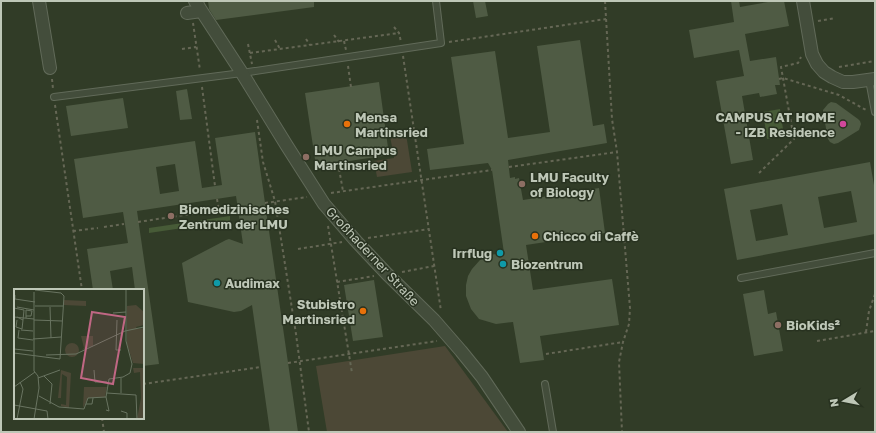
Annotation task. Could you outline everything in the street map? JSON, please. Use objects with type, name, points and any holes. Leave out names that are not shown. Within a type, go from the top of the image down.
[{"type":"street","points":[[39,1],[50,68]]},
{"type":"street","points":[[803,1],[812,54],[817,64],[824,72],[843,82],[872,79]]},
{"type":"street","name":"Großhaderner Straße","points":[[194,8],[247,72],[324,204],[355,240],[434,320],[461,351],[482,377],[519,432]]},
{"type":"lane","points":[[54,97],[247,72],[441,43],[436,1]]},
{"type":"lane","points":[[872,79],[872,112]]},
{"type":"lane","points":[[740,278],[875,252]]},
{"type":"lane","points":[[545,384],[553,432]]},
{"type":"path","points":[[605,1],[612,119],[617,152],[630,308],[629,324],[623,342],[619,362],[622,432]]},
{"type":"path","points":[[194,8],[196,47],[215,186]]},
{"type":"path","points":[[815,23],[818,21],[835,18]]},
{"type":"path","points":[[441,43],[606,19]]},
{"type":"path","points":[[394,27],[399,33],[402,49],[442,315],[434,320]]},
{"type":"path","points":[[250,54],[399,33]]},
{"type":"path","points":[[334,35],[339,42]]},
{"type":"path","points":[[306,39],[310,45]]},
{"type":"path","points":[[276,40],[280,49]]},
{"type":"path","points":[[247,72],[250,54],[248,44]]},
{"type":"path","points":[[182,49],[196,47]]},
{"type":"path","points":[[759,173],[794,139],[781,67],[798,63],[804,51]]},
{"type":"path","points":[[838,67],[875,61]]},
{"type":"path","points":[[50,68],[82,289]]},
{"type":"path","points":[[779,79],[783,78],[840,95],[872,112]]},
{"type":"path","points":[[257,119],[263,162],[276,201],[309,432]]},
{"type":"path","points":[[509,167],[617,152]]},
{"type":"path","points":[[338,163],[343,192]]},
{"type":"path","points":[[264,203],[492,170]]},
{"type":"path","points":[[217,199],[219,210]]},
{"type":"path","points":[[138,222],[237,207]]},
{"type":"path","points":[[104,227],[124,224]]},
{"type":"path","points":[[328,224],[352,373]]},
{"type":"path","points":[[73,231],[98,228]]},
{"type":"path","points":[[866,332],[869,311],[875,294]]},
{"type":"path","points":[[817,341],[875,331]]},
{"type":"path","points":[[288,363],[434,342]]},
{"type":"path","points":[[546,354],[623,342]]},
{"type":"path","points":[[144,384],[261,367]]},
{"type":"path","points":[[102,419],[104,432]]},
{"type":"shaded area","points":[[780,109],[784,136],[767,139],[763,112]]},
{"type":"shaded area","points":[[406,134],[412,172],[377,177],[374,161],[394,158],[390,136]]},
{"type":"shaded area","points":[[230,216],[230,221],[149,233],[149,228]]},
{"type":"shaded area","points":[[445,346],[508,432],[327,432],[316,366]]},
{"type":"building","points":[[208,1],[314,1],[314,7],[216,20],[209,9]]},
{"type":"building","points":[[473,1],[485,1],[488,16],[476,18]]},
{"type":"building","points":[[731,1],[739,1],[740,7],[774,1],[784,1],[789,26],[745,34],[750,61],[776,57],[780,85],[775,85],[777,94],[760,97],[759,93],[742,96],[753,160],[731,164],[716,81],[744,76],[739,50],[694,58],[689,30],[734,22]]},
{"type":"building","points":[[580,40],[593,126],[604,124],[607,143],[508,160],[510,178],[519,178],[523,200],[599,188],[605,233],[526,245],[533,290],[612,279],[619,325],[540,336],[544,360],[520,363],[513,322],[496,324],[479,319],[471,309],[466,296],[468,276],[472,269],[480,260],[489,255],[504,253],[492,170],[488,163],[430,170],[427,149],[464,144],[451,57],[495,51],[508,138],[550,132],[537,46]]},
{"type":"building","name":"Mensa Martinsried","points":[[379,82],[389,155],[316,166],[305,93]]},
{"type":"building","points":[[187,89],[192,119],[180,120],[176,91]]},
{"type":"building","points":[[123,98],[128,128],[71,136],[66,106]]},
{"type":"building","name":"CAMPUS AT HOME - IZB Residence","points":[[831,102],[836,103],[858,119],[861,124],[859,130],[834,144],[828,139],[823,112],[823,110]]},
{"type":"building","points":[[255,132],[298,432],[270,432],[252,305],[241,311],[234,312],[188,302],[182,263],[229,239],[243,244],[236,196],[137,211],[159,364],[144,366],[144,289],[135,289],[132,267],[110,271],[113,289],[93,289],[87,249],[128,243],[123,212],[83,218],[74,159],[195,141],[202,188],[222,185],[215,138]],"holes":[[[175,164],[179,191],[160,194],[156,167]]]},
{"type":"building","points":[[870,162],[875,191],[875,234],[737,260],[724,189]],"holes":[[[851,191],[857,222],[824,228],[818,197]],[[782,204],[788,235],[756,241],[750,210]]]},
{"type":"building","name":"Stubistro Martinsried","points":[[374,280],[383,337],[353,341],[344,285]]},
{"type":"building","points":[[764,290],[768,314],[776,312],[783,351],[754,356],[743,294]]},
{"type":"place","name":"Mensa Martinsried","points":[[347,124]]},
{"type":"place","name":"CAMPUS AT HOME - IZB Residence","points":[[843,124]]},
{"type":"place","name":"LMU Campus Martinsried","points":[[306,157]]},
{"type":"place","name":"LMU Faculty of Biology","points":[[522,184]]},
{"type":"place","name":"Biomedizinisches Zentrum der LMU","points":[[171,216]]},
{"type":"place","name":"Chicco di Caffè","points":[[535,236]]},
{"type":"place","name":"Irrflug","points":[[500,253]]},
{"type":"place","name":"Biozentrum","points":[[503,264]]},
{"type":"place","name":"Audimax","points":[[217,283]]},
{"type":"place","name":"Stubistro Martinsried","points":[[363,311]]},
{"type":"place","name":"BioKids²","points":[[778,325]]}]
